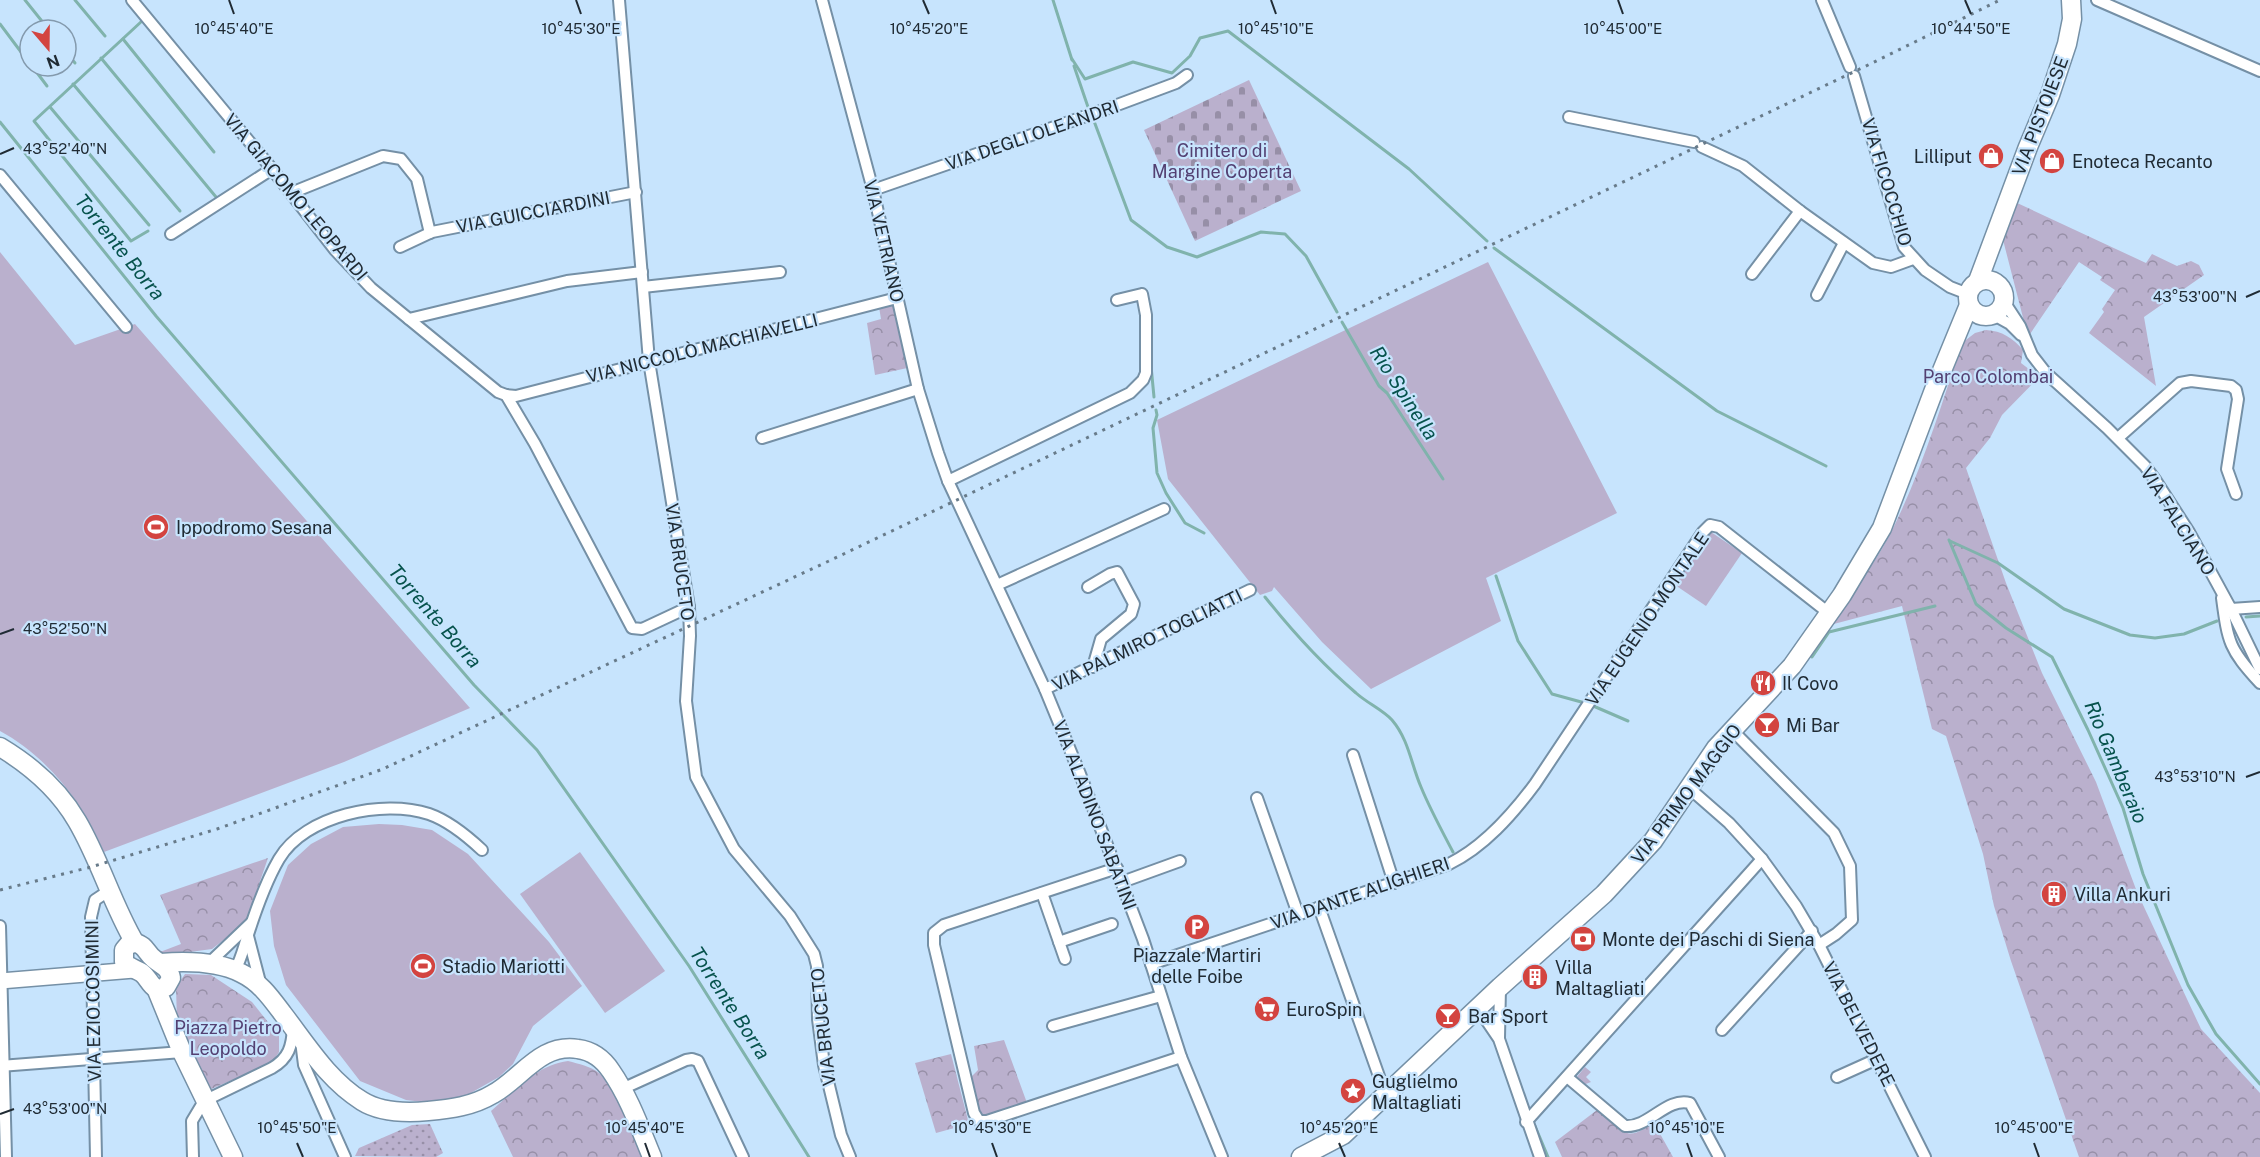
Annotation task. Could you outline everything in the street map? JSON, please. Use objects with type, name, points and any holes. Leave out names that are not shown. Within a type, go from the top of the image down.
[{"type":"main road","name":"VIA PISTOIESE","points":[[1985,299],[1996,230],[2050,95],[2072,19],[2071,0]]},
{"type":"main road","name":"VIA PRIMO MAGGIO","points":[[1301,1157],[1340,1138],[1500,987],[1604,894],[1653,841],[1707,760],[1792,666],[1830,614],[1882,528],[1934,390],[1958,334],[1970,323],[1985,299]]},
{"type":"main road","points":[[0,747],[38,774],[65,803],[85,836],[110,890],[125,926],[129,954],[149,984],[178,970],[200,963],[235,970],[247,976],[261,987],[332,1076],[353,1095],[373,1107],[398,1113],[456,1108],[476,1102],[502,1088],[541,1056],[559,1049],[587,1051],[596,1055],[611,1071],[622,1089],[652,1157]]},
{"type":"main road","points":[[0,981],[96,973],[142,945],[153,958],[163,979],[163,1009],[204,1101],[233,1157]]},
{"type":"main road","points":[[1288,1157],[1329,1134],[1352,1126]]},
{"type":"street","name":"VIA GIACOMO LEOPARDI","points":[[132,0],[272,169],[335,250],[371,288],[498,392],[506,395],[536,444],[632,628],[642,629],[689,607]]},
{"type":"street","name":"VIA BRUCETO","points":[[619,0],[649,361],[689,607],[690,636],[686,701],[696,777],[734,849],[790,916],[814,954],[818,987],[818,1019],[824,1065],[841,1135],[850,1157]]},
{"type":"street","name":"VIA VETRIANO","points":[[822,0],[873,190],[918,390],[948,481]]},
{"type":"street","name":"VIA FICOCCHIO","points":[[1822,0],[1852,72],[1902,241],[1913,260],[1934,277],[1956,290],[1985,299]]},
{"type":"street","points":[[2097,0],[2260,71]]},
{"type":"street","name":"VIA DEGLI OLEANDRI","points":[[873,190],[1099,112],[1176,83],[1187,75]]},
{"type":"street","points":[[1569,117],[1685,138],[1739,163],[1800,211],[1879,266],[1891,267],[1913,260]]},
{"type":"street","points":[[291,193],[383,156],[401,159],[417,179],[429,233]]},
{"type":"street","points":[[171,234],[272,169]]},
{"type":"street","points":[[0,175],[126,327]]},
{"type":"street","name":"VIA GUICCIARDINI","points":[[400,247],[429,233],[636,192]]},
{"type":"street","points":[[1752,274],[1800,211]]},
{"type":"street","points":[[1817,295],[1844,243]]},
{"type":"street","points":[[409,319],[567,281],[642,272]]},
{"type":"street","points":[[643,287],[780,272]]},
{"type":"street","points":[[948,481],[1130,393],[1143,380],[1146,373],[1146,315],[1142,294],[1118,300]]},
{"type":"street","name":"VIA NICCOLÒ MACHIAVELLI","points":[[506,395],[516,396],[897,298]]},
{"type":"street","name":"VIA FALCIANO","points":[[1985,299],[2024,338]]},
{"type":"street","name":"VIA FALCIANO","points":[[1985,299],[2020,326],[2032,355],[2046,373],[2118,438],[2145,466],[2189,532],[2231,609],[2260,669]]},
{"type":"street","points":[[2118,438],[2180,383],[2191,381],[2231,386],[2236,390],[2238,399],[2227,473],[2236,494]]},
{"type":"street","points":[[762,438],[918,390]]},
{"type":"street","name":"VIA ALADINO SABATINI","points":[[948,481],[1045,689],[1117,868],[1181,1057],[1222,1157]]},
{"type":"street","points":[[997,585],[1164,509]]},
{"type":"street","name":"VIA EUGENIO MONTALE","points":[[1581,718],[1703,532],[1710,525],[1719,527],[1830,614]]},
{"type":"street","points":[[1088,587],[1117,572],[1135,608],[1101,639],[1093,667]]},
{"type":"street","name":"VIA PALMIRO TOGLIATTI","points":[[1045,689],[1250,590]]},
{"type":"street","points":[[2222,593],[2227,635],[2231,647],[2238,659],[2260,683]]},
{"type":"street","points":[[2231,609],[2260,607]]},
{"type":"street","name":"VIA DANTE ALIGHIERI","points":[[1151,964],[1457,860],[1512,813],[1581,718]]},
{"type":"street","points":[[1732,730],[1834,833],[1850,866],[1852,920],[1819,945]]},
{"type":"street","points":[[1353,755],[1394,883]]},
{"type":"street","name":"VIA BELVEDERE","points":[[1689,788],[1729,823],[1762,859],[1812,931],[1925,1157]]},
{"type":"street","points":[[1257,798],[1298,914]]},
{"type":"street","points":[[235,970],[241,960],[253,921],[280,857],[298,837],[321,824],[348,814],[376,809],[404,809],[429,814],[451,825],[482,850]]},
{"type":"street","points":[[1526,1122],[1762,859]]},
{"type":"street","points":[[1122,882],[1180,861]]},
{"type":"street","points":[[1117,868],[937,929],[933,937],[977,1119],[987,1121],[1181,1057]]},
{"type":"street","name":"VIA EZIO COSIMINI","points":[[96,1157],[94,1059],[96,973],[92,908],[98,897],[110,890]]},
{"type":"street","points":[[1042,892],[1065,959]]},
{"type":"street","points":[[1319,907],[1386,1096]]},
{"type":"street","points":[[200,963],[253,921]]},
{"type":"street","points":[[1059,942],[1113,924]]},
{"type":"street","points":[[0,926],[1,1066],[6,1157]]},
{"type":"street","points":[[1722,1030],[1812,931]]},
{"type":"street","points":[[249,936],[261,987]]},
{"type":"street","points":[[1499,1039],[1500,987]]},
{"type":"street","points":[[1053,1026],[1161,996]]},
{"type":"street","points":[[1478,1008],[1499,1039],[1540,1157]]},
{"type":"street","points":[[193,1157],[192,1121],[204,1101],[281,1062],[297,1033]]},
{"type":"street","points":[[297,1033],[304,1065],[345,1157]]},
{"type":"street","points":[[1,1066],[182,1052]]},
{"type":"street","points":[[622,1089],[692,1059],[698,1061],[743,1157]]},
{"type":"street","points":[[1837,1077],[1877,1059]]},
{"type":"street","points":[[1567,1077],[1625,1126],[1638,1125],[1678,1102],[1690,1103],[1719,1157]]},
{"type":"green space","name":"Cimitero di Margine Coperta","points":[[1249,80],[1301,191],[1195,241],[1144,130]]},
{"type":"green space","points":[[2015,202],[2146,263],[2152,254],[2177,266],[2191,261],[2199,265],[2204,275],[2144,317],[2156,386],[2089,333],[2104,312],[2102,309],[2115,290],[2100,280],[2102,277],[2079,262],[2028,337],[2002,236]]},
{"type":"green space","name":"Ippodromo Sesana","points":[[0,252],[75,345],[135,324],[470,708],[344,762],[104,852],[86,816],[62,783],[34,754],[0,731]]},
{"type":"green space","points":[[1488,262],[1617,513],[1486,578],[1501,621],[1371,689],[1322,642],[1274,587],[1272,591],[1260,595],[1168,479],[1157,420]]},
{"type":"green space","points":[[893,304],[897,310],[912,367],[875,375],[867,323],[881,319],[879,307]]},
{"type":"green space","name":"Villa Ankuri","points":[[1986,330],[2007,336],[2015,342],[2023,350],[2021,363],[2039,377],[2002,415],[1990,438],[1966,468],[2006,583],[2042,673],[2096,782],[2137,892],[2201,1029],[2260,1093],[2260,1157],[2079,1157],[2011,961],[1994,906],[1983,854],[1946,736],[1932,729],[1902,606],[1830,625],[1874,561],[1897,520],[1924,455],[1962,343],[1975,333]]},
{"type":"green space","points":[[1711,532],[1742,553],[1706,606],[1675,585]]},
{"type":"green space","name":"Stadio Mariotti","points":[[379,824],[432,830],[468,854],[549,942],[582,986],[533,1026],[513,1064],[499,1077],[469,1094],[423,1102],[406,1100],[360,1081],[286,985],[274,946],[270,911],[288,865],[311,844],[343,827]]},
{"type":"green space","points":[[580,852],[665,971],[605,1013],[520,894]]},
{"type":"green space","points":[[268,858],[247,919],[230,935],[212,949],[168,955],[160,952],[181,944],[160,895]]},
{"type":"green space","name":"Piazza Pietro Leopoldo","points":[[185,974],[211,975],[252,1002],[279,1036],[279,1052],[272,1063],[209,1090],[177,1021],[176,987]]},
{"type":"green space","points":[[1004,1040],[1027,1103],[985,1116],[980,1112],[971,1077],[978,1070],[974,1046]]},
{"type":"green space","points":[[951,1054],[969,1124],[936,1133],[915,1063]]},
{"type":"green space","points":[[568,1061],[592,1069],[607,1080],[626,1112],[644,1157],[513,1157],[491,1111],[536,1073],[556,1063]]},
{"type":"green space","points":[[1585,1067],[1591,1072],[1586,1077],[1591,1082],[1583,1085],[1576,1078]]},
{"type":"green space","points":[[1597,1110],[1628,1133],[1639,1131],[1654,1123],[1673,1157],[1562,1157],[1555,1142]]},
{"type":"green space","points":[[430,1124],[443,1153],[436,1157],[355,1156],[359,1148],[412,1125]]},
{"type":"waterway","points":[[25,0],[39,18]]},
{"type":"waterway","points":[[75,0],[105,36]]},
{"type":"waterway","points":[[1053,0],[1072,60]]},
{"type":"waterway","points":[[142,21],[34,121],[131,241],[148,231]]},
{"type":"waterway","points":[[0,24],[18,48]]},
{"type":"waterway","points":[[1072,59],[1085,79],[1133,62],[1172,73],[1190,56],[1200,38],[1228,31],[1409,169],[1487,241]]},
{"type":"waterway","points":[[123,39],[214,152]]},
{"type":"waterway","points":[[101,58],[216,197]]},
{"type":"waterway","points":[[1074,66],[1088,107]]},
{"type":"waterway","points":[[41,78],[47,86]]},
{"type":"waterway","points":[[73,84],[180,211]]},
{"type":"waterway","points":[[50,107],[149,225]]},
{"type":"waterway","name":"Rio Spinella","points":[[1094,121],[1131,220],[1167,247],[1197,257],[1261,232],[1285,234],[1306,256],[1337,312]]},
{"type":"waterway","name":"Torrente Borra","points":[[0,122],[156,316],[474,685],[537,750],[689,966],[809,1157]]},
{"type":"waterway","points":[[1494,248],[1717,411],[1826,466]]},
{"type":"waterway","name":"Rio Spinella","points":[[1342,322],[1379,386],[1387,393],[1443,479]]},
{"type":"waterway","points":[[1151,366],[1154,397]]},
{"type":"waterway","points":[[1156,410],[1157,415],[1153,428],[1157,473],[1166,493],[1185,523],[1204,533]]},
{"type":"waterway","name":"Rio Gamberaio","points":[[1949,540],[1976,604],[2006,628],[2052,657],[2123,808],[2143,874],[2188,985],[2216,1034],[2260,1084]]},
{"type":"waterway","points":[[1950,541],[1998,563],[2064,609],[2130,635],[2155,638],[2184,634],[2217,621]]},
{"type":"waterway","name":"Rio Spinella","points":[[1496,576],[1518,641],[1552,694],[1585,703]]},
{"type":"waterway","points":[[1265,597],[1332,671],[1360,697],[1388,716],[1398,728],[1436,820],[1453,852]]},
{"type":"waterway","points":[[1812,657],[1829,632],[1935,606]]},
{"type":"waterway","points":[[2246,617],[2260,616]]},
{"type":"waterway","name":"Rio Spinella","points":[[1591,705],[1628,721]]},
{"type":"waterway","points":[[1535,1126],[1548,1157]]},
{"type":"railway","points":[[0,890],[91,867],[217,829],[383,769],[831,560],[2000,0]]},
{"type":"place","name":"Lilliput","points":[[1991,156]]},
{"type":"place","name":"Enoteca Recanto","points":[[2052,161]]},
{"type":"place","name":"Ippodromo Sesana","points":[[156,527]]},
{"type":"place","name":"Il Covo","points":[[1763,683]]},
{"type":"place","name":"Mi Bar","points":[[1767,725]]},
{"type":"place","name":"Villa Ankuri","points":[[2054,894]]},
{"type":"place","name":"Piazzale Martiri delle Foibe","points":[[1197,927]]},
{"type":"place","name":"Monte dei Paschi di Siena","points":[[1583,939]]},
{"type":"place","name":"Stadio Mariotti","points":[[423,966]]},
{"type":"place","name":"Villa Maltagliati","points":[[1535,977]]},
{"type":"place","name":"EuroSpin","points":[[1267,1009]]},
{"type":"place","name":"Bar Sport","points":[[1448,1016]]},
{"type":"place","name":"Guglielmo Maltagliati","points":[[1353,1091]]},
{"type":"park label","name":"Parco Colombai","points":[[1988,376]]}]
